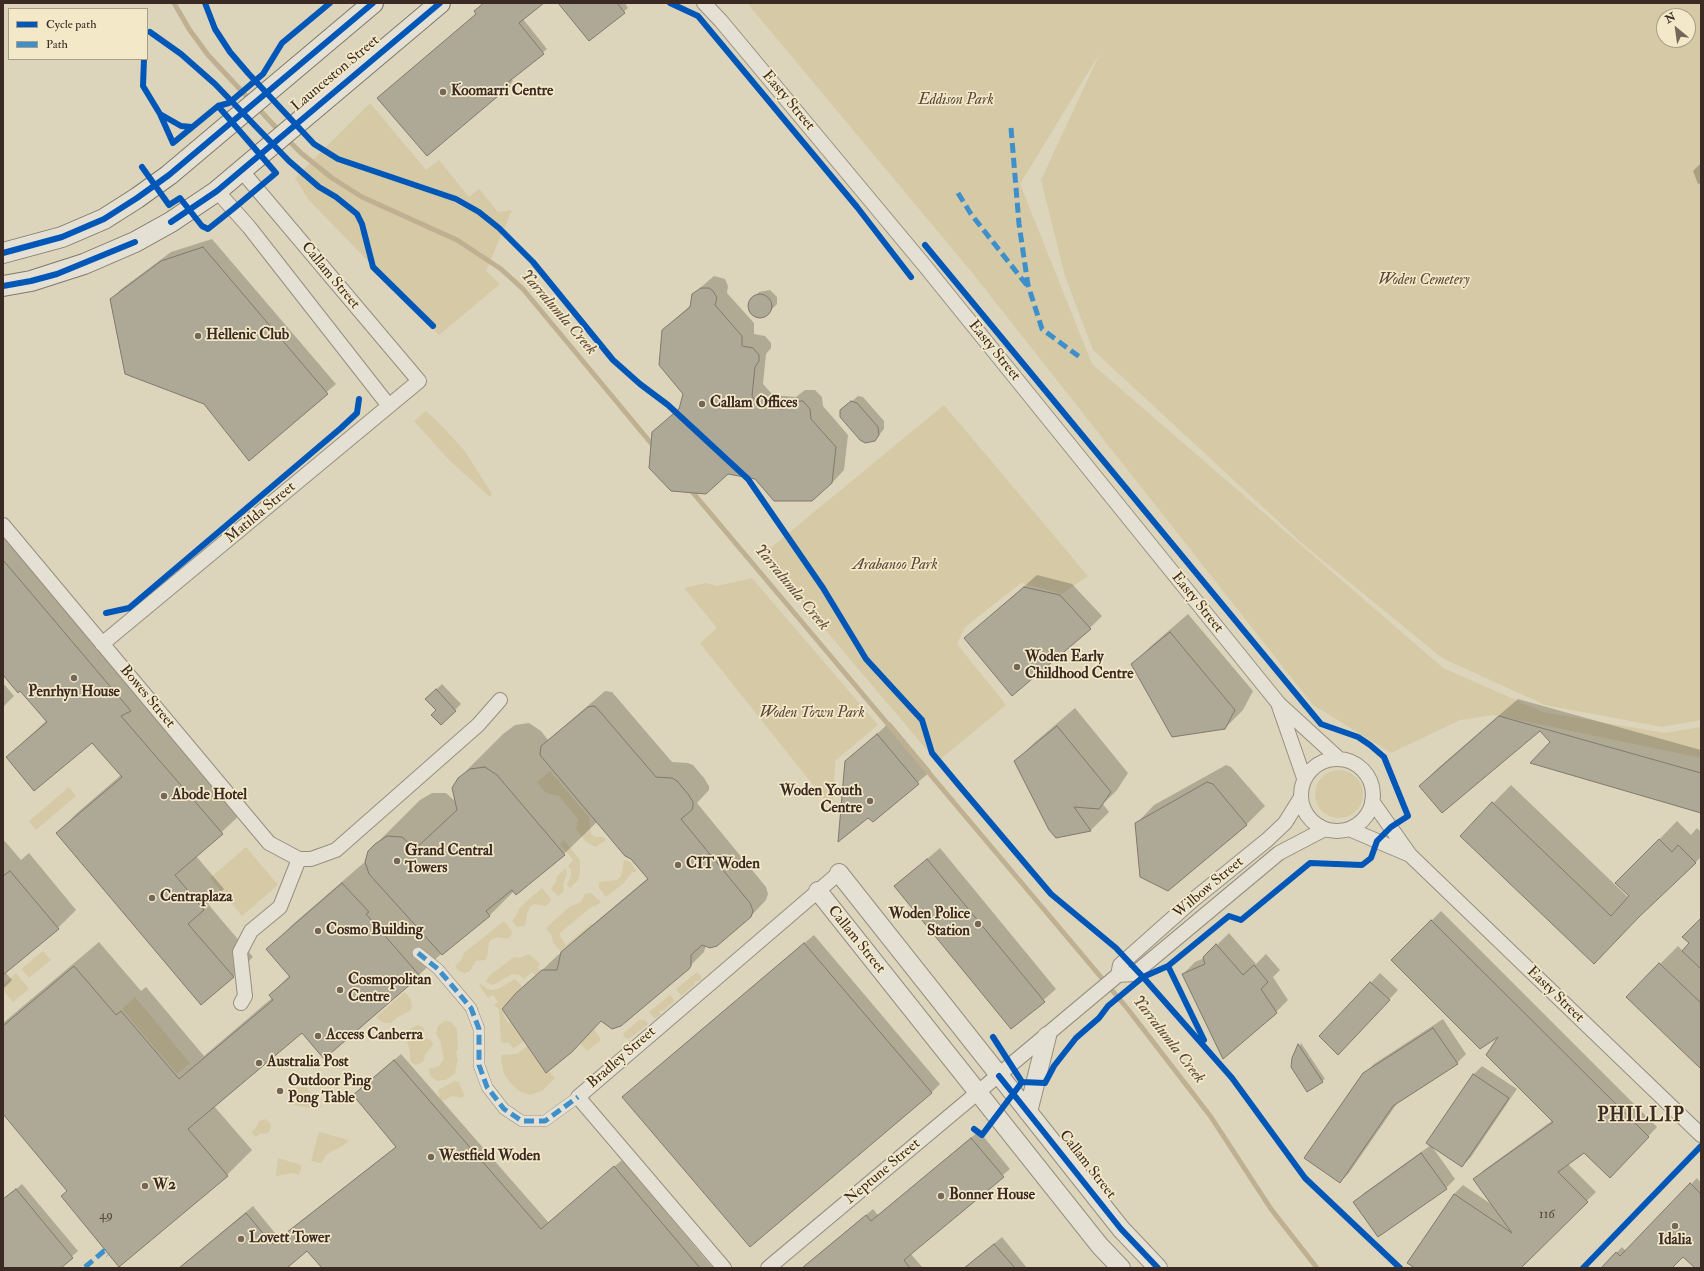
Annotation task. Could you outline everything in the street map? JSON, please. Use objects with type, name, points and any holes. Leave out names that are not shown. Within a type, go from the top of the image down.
[{"type":"main road","name":"Launceston Street","points":[[3,253],[62,237],[104,219],[169,175],[373,3]]},
{"type":"main road","name":"Launceston Street","points":[[3,286],[57,274],[135,242],[172,222],[217,191],[440,3]]},
{"type":"street","name":"Easty Street","points":[[704,3],[721,21],[925,266],[1279,704],[1338,758]]},
{"type":"street","name":"Callam Street","points":[[241,170],[419,382]]},
{"type":"street","points":[[217,191],[389,406]]},
{"type":"street","name":"Matilda Street","points":[[102,644],[419,382]]},
{"type":"street","name":"Bowes Street","points":[[3,525],[269,843],[299,859]]},
{"type":"street","points":[[241,1003],[245,996],[240,952],[251,931],[280,907],[299,859],[311,859],[336,850],[478,725],[500,700]]},
{"type":"street","name":"Easty Street","points":[[1279,704],[1304,778]]},
{"type":"street","points":[[1338,758],[1350,761],[1361,767],[1373,789],[1372,801],[1364,818],[1349,829],[1337,831],[1325,829],[1316,825],[1308,818],[1300,799],[1304,778],[1310,769],[1318,763],[1338,758]]},
{"type":"street","name":"Wilbow Street","points":[[999,1076],[1118,975],[1120,965],[1193,900],[1267,840],[1285,823],[1300,799]]},
{"type":"street","name":"Easty Street","points":[[1372,801],[1410,855],[1701,1135]]},
{"type":"street","name":"Wilbow Street","points":[[1118,975],[1134,974],[1279,853],[1325,829]]},
{"type":"street","name":"Easty Street","points":[[1349,829],[1410,855]]},
{"type":"street","name":"Callam Street","points":[[838,873],[1121,1229],[1158,1268]]},
{"type":"street","name":"Bradley Street","points":[[724,1268],[578,1096],[838,873]]},
{"type":"street","name":"Callam Street","points":[[818,891],[1100,1246],[1121,1268]]},
{"type":"street","points":[[418,952],[438,969],[471,1008],[479,1029],[480,1065],[482,1072],[487,1087],[504,1109],[522,1121],[545,1121],[578,1096]]},
{"type":"street","points":[[1028,1112],[1047,1036]]},
{"type":"street","name":"Neptune Street","points":[[768,1268],[999,1076]]},
{"type":"green space","name":"Woden Cemetery","points":[[747,3],[1701,3],[1701,720],[1662,727],[1545,705],[1442,658],[1304,545],[1093,350],[1065,276],[1041,180],[1100,53],[1020,184],[1092,364],[1443,668],[1543,712],[1665,733],[1701,727],[1701,758],[1494,715],[1460,720],[1391,753],[1313,705],[970,270]]},
{"type":"green space","points":[[370,103],[426,170],[439,160],[469,197],[479,189],[498,212],[512,210],[486,271],[500,284],[439,335],[308,199],[295,178]]},
{"type":"green space","name":"Arabanoo Park","points":[[944,405],[1088,576],[1062,594],[1021,583],[965,627],[957,644],[1006,705],[937,762],[762,555]]},
{"type":"green space","points":[[426,411],[464,450],[492,494],[490,497],[449,460],[414,421]]},
{"type":"green space","name":"Woden Town Park","points":[[752,578],[878,725],[835,761],[833,810],[700,643],[717,628],[684,588],[706,583],[717,586]]},
{"type":"green space","points":[[1339,770],[1348,772],[1356,777],[1361,785],[1363,794],[1361,803],[1356,811],[1348,816],[1339,818],[1330,816],[1322,811],[1317,803],[1315,794],[1317,785],[1322,777],[1330,772]]},
{"type":"green space","points":[[550,771],[589,817],[591,834],[595,837],[603,837],[606,839],[605,841],[595,847],[585,841],[576,829],[578,819],[559,796],[546,793],[537,782]]},
{"type":"green space","points":[[69,787],[76,796],[36,830],[29,821]]},
{"type":"green space","points":[[564,840],[580,860],[580,873],[578,880],[570,888],[567,885],[571,875],[571,870],[568,866],[573,860],[560,844]]},
{"type":"green space","points":[[246,847],[278,885],[242,916],[210,878]]},
{"type":"green space","points":[[624,860],[630,862],[637,871],[631,873],[624,883],[606,897],[599,888],[599,882],[617,880],[621,876]]},
{"type":"green space","points":[[566,868],[567,874],[563,884],[564,891],[558,896],[551,889],[556,882],[557,876]]},
{"type":"green space","points":[[542,888],[551,899],[549,903],[546,906],[534,904],[530,907],[525,926],[517,927],[512,921],[519,908]]},
{"type":"green space","points":[[591,893],[601,902],[594,907],[593,906],[566,928],[560,933],[560,936],[566,945],[592,923],[593,925],[561,952],[553,942],[551,934],[546,928],[569,907],[581,902],[585,894]]},
{"type":"green space","points":[[504,921],[512,931],[511,936],[507,939],[498,937],[492,939],[489,942],[487,958],[485,960],[476,961],[470,971],[464,973],[459,971],[455,966],[462,959],[464,953]]},
{"type":"green space","points":[[43,951],[51,960],[29,978],[21,969]]},
{"type":"green space","points":[[529,954],[540,964],[538,967],[541,971],[536,975],[532,972],[524,979],[519,975],[512,974],[493,985],[486,982],[489,976],[514,957],[520,958]]},
{"type":"green space","points":[[697,972],[701,976],[701,980],[694,982],[695,984],[681,996],[676,989]]},
{"type":"green space","points":[[16,973],[29,989],[13,1002],[3,990],[3,984]]},
{"type":"green space","points":[[515,979],[522,986],[501,1009],[508,1023],[510,1022],[524,1041],[513,1048],[509,1043],[501,1042],[499,1010],[494,1005],[498,1002],[493,995],[488,998],[479,985],[481,984],[487,989],[498,989]]},
{"type":"green space","points":[[405,992],[411,1000],[412,1006],[410,1011],[398,1017],[391,1023],[383,1023],[376,1017]]},
{"type":"green space","points":[[670,995],[675,1001],[663,1011],[662,1010],[659,1012],[661,1014],[655,1019],[649,1012]]},
{"type":"green space","points":[[135,997],[190,1063],[177,1074],[122,1009]]},
{"type":"green space","points":[[640,1019],[642,1021],[644,1019],[648,1024],[629,1039],[625,1038],[623,1034]]},
{"type":"green space","points":[[444,1021],[451,1022],[457,1029],[458,1048],[456,1053],[458,1059],[455,1073],[446,1080],[437,1081],[430,1076],[429,1069],[439,1066],[444,1059],[440,1040],[436,1034],[438,1026]]},
{"type":"green space","points":[[418,1025],[424,1028],[424,1037],[431,1040],[433,1045],[426,1053],[423,1062],[415,1065],[410,1061],[410,1051],[405,1036],[410,1029]]},
{"type":"green space","points":[[594,1029],[601,1040],[587,1051],[580,1043]]},
{"type":"green space","points":[[527,1046],[545,1072],[549,1071],[555,1078],[543,1090],[530,1095],[519,1091],[512,1085],[504,1074],[501,1060],[502,1055],[517,1054]]},
{"type":"green space","points":[[455,1081],[459,1082],[464,1095],[462,1098],[452,1096],[444,1101],[440,1099],[438,1090]]},
{"type":"green space","points":[[296,1087],[306,1087],[322,1107],[310,1108],[294,1105],[292,1091]]},
{"type":"green space","points":[[265,1119],[271,1124],[270,1131],[266,1134],[261,1133],[255,1137],[251,1132],[256,1128],[259,1121]]},
{"type":"green space","points":[[319,1132],[349,1140],[344,1145],[327,1154],[321,1163],[311,1161]]},
{"type":"green space","points":[[278,1158],[302,1165],[299,1175],[293,1173],[276,1176]]},
{"type":"building","name":"Koomarri Centre","points":[[484,3],[544,3],[519,23],[544,54],[507,83],[510,86],[427,156],[377,98],[476,14],[474,11]]},
{"type":"building","points":[[558,3],[617,3],[625,13],[589,41]]},
{"type":"building","name":"Hellenic Club","points":[[203,247],[328,394],[249,461],[204,404],[125,374],[110,299],[161,261]]},
{"type":"building","name":"Callam Offices","points":[[701,288],[709,288],[713,291],[717,298],[715,305],[742,336],[742,346],[753,348],[759,355],[759,361],[755,367],[752,396],[761,407],[783,409],[792,401],[803,401],[810,409],[811,419],[836,447],[832,483],[812,501],[774,501],[755,479],[728,474],[706,494],[671,491],[649,468],[652,432],[679,409],[683,394],[659,365],[662,330],[690,307],[692,294]]},
{"type":"building","points":[[760,294],[765,295],[771,301],[771,311],[765,317],[760,318],[755,317],[749,311],[748,306],[749,301],[755,295]]},
{"type":"building","points":[[851,401],[857,403],[878,427],[879,435],[875,441],[865,443],[860,440],[840,417],[840,410]]},
{"type":"building","points":[[3,560],[131,711],[121,716],[223,834],[175,875],[204,910],[188,924],[234,977],[201,1005],[56,833],[122,777],[92,743],[34,791],[6,757],[47,722],[20,691],[18,693],[3,675]]},
{"type":"building","name":"Woden Early Childhood Centre","points":[[1024,587],[1060,595],[1091,629],[1012,696],[964,638]]},
{"type":"building","points":[[1170,632],[1235,710],[1225,729],[1172,737],[1131,664]]},
{"type":"building","points":[[436,689],[456,711],[441,725],[431,715],[436,710],[425,699]]},
{"type":"building","name":"CIT Woden","points":[[588,707],[596,707],[656,777],[672,778],[677,781],[688,794],[693,802],[692,810],[681,819],[750,903],[753,911],[751,917],[717,946],[710,948],[702,945],[691,955],[691,966],[689,969],[621,1026],[612,1029],[601,1021],[572,1052],[546,1073],[502,1009],[516,993],[542,970],[557,970],[561,952],[648,879],[631,859],[625,856],[540,755],[541,746]]},
{"type":"building","points":[[1499,716],[1701,773],[1701,813],[1530,763],[1550,742],[1540,731],[1442,813],[1419,786]]},
{"type":"building","points":[[1057,726],[1111,792],[1099,809],[1074,807],[1091,831],[1056,838],[1049,830],[1014,761]]},
{"type":"building","name":"Woden Youth Centre","points":[[877,734],[919,784],[873,822],[868,818],[838,842],[845,761]]},
{"type":"building","name":"Grand Central Towers","points":[[485,767],[497,775],[565,855],[516,895],[512,890],[486,911],[490,916],[442,955],[369,874],[365,862],[368,851],[387,836],[402,837],[415,849],[457,810],[452,788],[458,778],[470,769]]},
{"type":"building","points":[[1207,782],[1213,784],[1247,825],[1168,891],[1140,877],[1135,823]]},
{"type":"building","points":[[1492,802],[1611,916],[1629,896],[1615,883],[1659,839],[1672,852],[1678,845],[1696,863],[1639,917],[1594,964],[1460,836]]},
{"type":"building","points":[[927,859],[1045,1002],[1011,1029],[894,886]]},
{"type":"building","points":[[10,871],[59,929],[3,975],[3,876]]},
{"type":"building","points":[[342,883],[369,912],[366,914],[420,976],[324,1059],[302,1033],[188,1129],[228,1176],[119,1267],[61,1196],[67,1191],[3,1114],[3,1026],[74,966],[116,1015],[121,1011],[179,1079],[273,1000],[269,995],[290,977],[266,949]]},
{"type":"building","points":[[1701,918],[1701,969],[1682,951],[1689,943],[1682,937]]},
{"type":"building","points":[[1431,920],[1649,1137],[1610,1178],[1584,1153],[1558,1172],[1588,1202],[1521,1268],[1415,1268],[1407,1263],[1454,1194],[1512,1233],[1473,1179],[1553,1122],[1486,1055],[1498,1037],[1480,1049],[1391,960]]},
{"type":"building","points":[[804,943],[932,1093],[750,1247],[622,1097]]},
{"type":"building","points":[[1216,944],[1243,975],[1254,965],[1268,982],[1261,989],[1277,1013],[1223,1059],[1182,974],[1205,964],[1203,957]]},
{"type":"building","points":[[1659,963],[1701,1003],[1701,1069],[1626,997]]},
{"type":"building","points":[[1370,982],[1390,1000],[1338,1055],[1319,1036]]},
{"type":"building","points":[[1433,1028],[1458,1064],[1393,1106],[1340,1183],[1304,1158],[1363,1073]]},
{"type":"building","points":[[1298,1044],[1323,1082],[1307,1092],[1291,1067],[1292,1058]]},
{"type":"building","name":"Westfield Woden","points":[[394,1060],[541,1229],[614,1166],[700,1268],[322,1268],[307,1251],[287,1268],[179,1268],[246,1213],[272,1244],[396,1147],[353,1095]]},
{"type":"building","points":[[1473,1074],[1509,1098],[1462,1167],[1426,1143]]},
{"type":"building","name":"Bonner House","points":[[971,1138],[1004,1177],[904,1260],[910,1268],[802,1268],[866,1215],[871,1221]]},
{"type":"building","points":[[1421,1153],[1447,1189],[1378,1237],[1353,1202]]},
{"type":"building","name":"Idalia","points":[[1690,1183],[1701,1194],[1701,1268],[1695,1268],[1683,1257],[1672,1268],[1601,1268],[1616,1252],[1620,1256]]},
{"type":"building","points":[[16,1189],[73,1258],[61,1268],[3,1268],[3,1199]]},
{"type":"building","points":[[994,1244],[1015,1268],[964,1268]]},
{"type":"waterway","name":"Yarralumla Creek","points":[[174,3],[189,29],[208,55],[250,100]]},
{"type":"waterway","name":"Yarralumla Creek","points":[[256,106],[280,132]]},
{"type":"waterway","name":"Yarralumla Creek","points":[[286,138],[301,153],[332,178],[362,197],[457,240],[501,269],[523,289],[655,448]]},
{"type":"waterway","name":"Yarralumla Creek","points":[[689,488],[1127,1008],[1211,1117],[1271,1209],[1317,1268]]},
{"type":"marked path","points":[[1011,128],[1019,224],[1028,285],[1042,329],[1081,358]]},
{"type":"marked path","points":[[958,193],[971,214],[1029,288]]},
{"type":"marked path","points":[[418,953],[438,969],[471,1008],[479,1029],[479,1065],[487,1087],[504,1109],[522,1121],[545,1121],[578,1097]]},
{"type":"marked path","points":[[85,1267],[104,1251],[108,1255]]},
{"type":"cycle path","points":[[205,3],[215,29],[230,52],[314,144],[338,159],[456,199],[479,212],[499,228],[533,262],[613,360],[640,384],[668,405],[748,479],[823,588],[866,659],[922,720],[932,753],[1051,894],[1116,948],[1232,1078],[1305,1178],[1400,1268]]},
{"type":"cycle path","points":[[160,114],[173,143],[218,106],[229,103],[263,74],[282,43],[330,3]]},
{"type":"cycle path","points":[[3,253],[62,237],[104,219],[137,198],[169,175],[373,3]]},
{"type":"cycle path","points":[[171,222],[217,191],[440,3]]},
{"type":"cycle path","points":[[670,3],[698,16],[857,207],[911,277]]},
{"type":"cycle path","points":[[150,32],[181,54],[215,84],[289,161],[319,187],[336,197],[357,214],[362,224],[373,267],[433,326]]},
{"type":"cycle path","points":[[144,60],[143,86],[160,114],[181,126],[192,127]]},
{"type":"cycle path","points":[[142,167],[169,205],[180,198],[202,226],[208,229],[233,209],[276,173],[218,106]]},
{"type":"cycle path","points":[[3,286],[57,274],[135,242]]},
{"type":"cycle path","points":[[925,245],[1321,724],[1358,737],[1384,757],[1408,816],[1391,827],[1377,841],[1371,858],[1362,865],[1310,863],[1241,920],[1229,916],[1168,966],[1143,977],[1108,1006],[1099,1018],[1076,1038],[1054,1066],[1045,1083],[1022,1082]]},
{"type":"cycle path","points":[[106,613],[129,608],[341,428],[357,413],[359,399]]},
{"type":"cycle path","points":[[1168,966],[1204,1040]]},
{"type":"cycle path","points":[[974,1129],[982,1135],[1022,1082],[993,1037]]},
{"type":"cycle path","points":[[999,1076],[1121,1229],[1158,1268]]},
{"type":"cycle path","points":[[1583,1268],[1701,1146]]},
{"type":"place","name":"Koomarri Centre","points":[[443,92]]},
{"type":"place","name":"Hellenic Club","points":[[198,336]]},
{"type":"place","name":"Callam Offices","points":[[702,404]]},
{"type":"place","name":"Woden Early Childhood Centre","points":[[1017,667]]},
{"type":"place","name":"Penrhyn House","points":[[74,678]]},
{"type":"place","name":"Abode Hotel","points":[[164,796]]},
{"type":"place","name":"Woden Youth Centre","points":[[870,801]]},
{"type":"place","name":"Grand Central Towers","points":[[397,861]]},
{"type":"place","name":"CIT Woden","points":[[678,865]]},
{"type":"place","name":"Centraplaza","points":[[152,898]]},
{"type":"place","name":"Woden Police Station","points":[[978,924]]},
{"type":"place","name":"Cosmo Building","points":[[318,931]]},
{"type":"place","name":"Cosmopolitan Centre","points":[[340,990]]},
{"type":"place","name":"Access Canberra","points":[[318,1036]]},
{"type":"place","name":"Australia Post","points":[[259,1063]]},
{"type":"place","name":"Outdoor Ping Pong Table","points":[[280,1091]]},
{"type":"place","name":"Westfield Woden","points":[[431,1157]]},
{"type":"place","name":"W2","points":[[145,1186]]},
{"type":"place","name":"Bonner House","points":[[941,1196]]},
{"type":"place","name":"Idalia","points":[[1675,1226]]},
{"type":"place","name":"Lovett Tower","points":[[241,1239]]},
{"type":"district","name":"PHILLIP","points":[[1641,1117]]},
{"type":"park label","name":"Eddison Park","points":[[956,101]]}]
